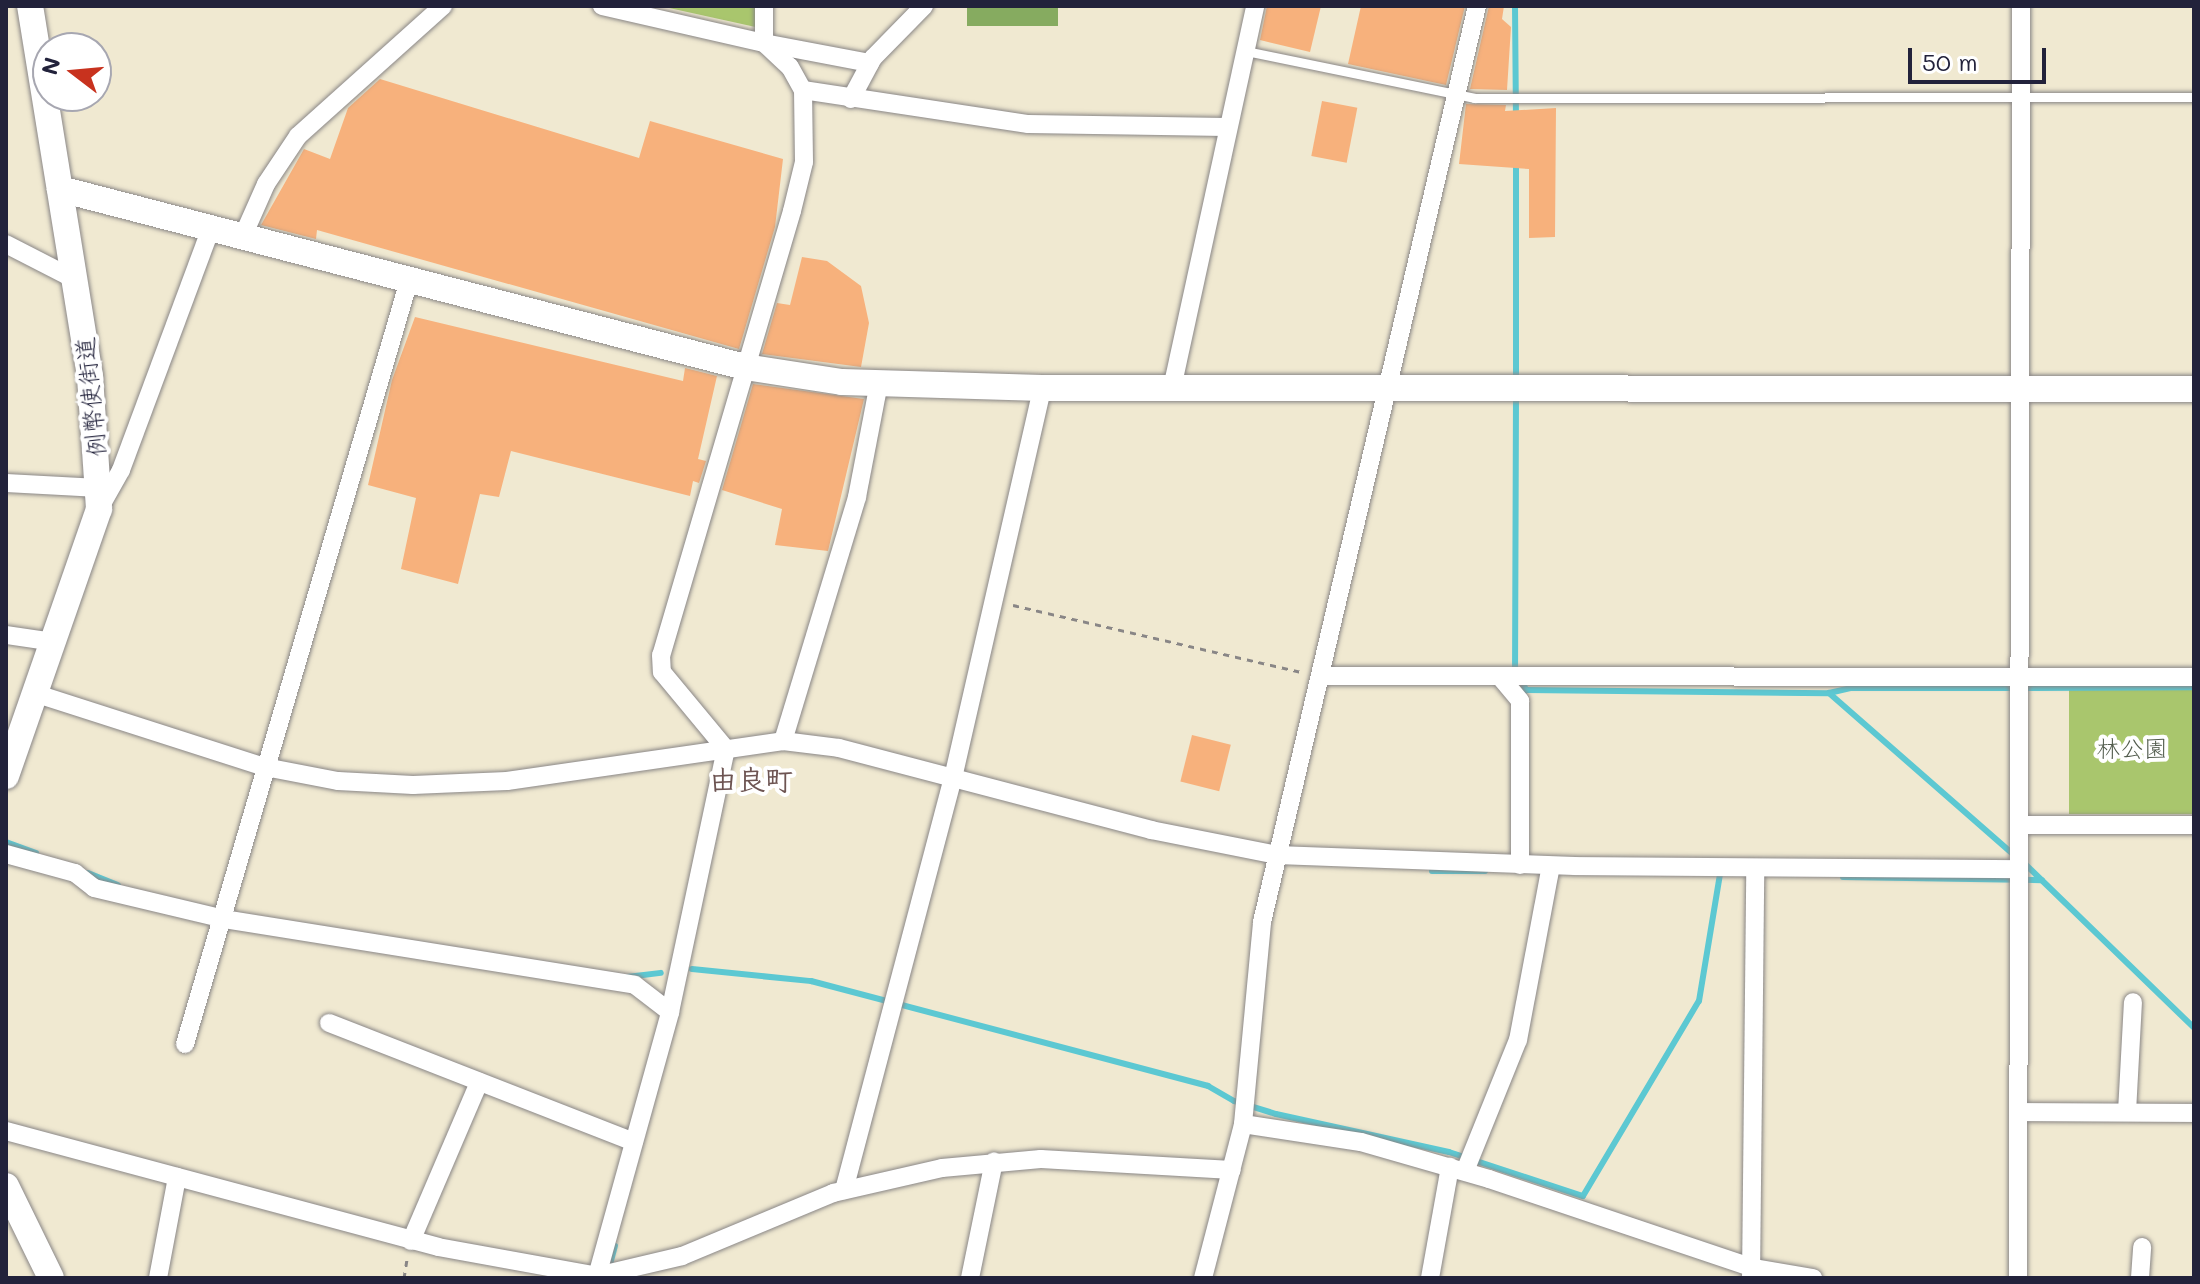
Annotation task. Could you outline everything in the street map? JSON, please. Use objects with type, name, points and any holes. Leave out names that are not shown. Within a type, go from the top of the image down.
[{"type":"street","name":"例幣使街道","points":[[6,776],[54,642],[99,498],[76,280],[30,6]]},
{"type":"street","points":[[243,236],[266,184],[298,136],[443,6]]},
{"type":"street","points":[[602,6],[764,43],[870,63]]},
{"type":"street","points":[[726,749],[662,672],[661,655],[804,162],[803,90],[790,67],[764,43],[764,6]]},
{"type":"street","points":[[851,99],[870,63],[924,6]]},
{"type":"street","points":[[1172,388],[1226,127],[1255,6]]},
{"type":"street","points":[[1203,1278],[1243,1124],[1262,922],[1391,386],[1477,6]]},
{"type":"street","points":[[2018,1278],[2021,6]]},
{"type":"street","points":[[803,90],[1028,124],[1226,127]]},
{"type":"street","points":[[60,189],[410,277],[745,367],[879,383],[1042,388],[1516,386],[2194,389]]},
{"type":"street","points":[[6,483],[99,498],[121,470],[211,228]]},
{"type":"street","points":[[6,244],[76,280]]},
{"type":"street","points":[[185,1044],[410,277]]},
{"type":"street","points":[[783,741],[857,497],[879,383]]},
{"type":"street","points":[[844,1190],[953,778],[1042,388]]},
{"type":"street","points":[[6,635],[54,642]]},
{"type":"street","points":[[1321,676],[2194,677]]},
{"type":"street","points":[[1501,678],[1520,701],[1520,865]]},
{"type":"street","points":[[34,693],[265,767],[338,781],[413,785],[507,781],[783,741],[839,748],[1217,846],[1277,855],[1551,866],[2019,869]]},
{"type":"street","points":[[593,1277],[670,1012],[726,749]]},
{"type":"street","points":[[2019,825],[2194,825]]},
{"type":"street","points":[[6,854],[75,873],[94,888],[224,919],[635,985],[670,1012]]},
{"type":"street","points":[[1430,1278],[1458,1169],[1518,1040],[1551,866]]},
{"type":"street","points":[[1752,1273],[1755,868]]},
{"type":"street","points":[[2127,1112],[2133,1002]]},
{"type":"street","points":[[329,1023],[634,1142]]},
{"type":"street","points":[[411,1241],[479,1082]]},
{"type":"street","points":[[2018,1112],[2194,1113]]},
{"type":"street","points":[[1243,1124],[1361,1142],[1458,1169],[1752,1273],[1813,1278]]},
{"type":"street","points":[[6,1131],[411,1241],[593,1277],[682,1256],[844,1190],[994,1161],[1109,1160],[1232,1170]]},
{"type":"street","points":[[970,1278],[994,1161]]},
{"type":"street","points":[[158,1278],[177,1177]]},
{"type":"street","points":[[6,1186],[51,1278]]},
{"type":"street","points":[[2140,1278],[2142,1247]]},
{"type":"lane","points":[[1246,51],[1456,96],[2194,97]]},
{"type":"path","points":[[993,601],[1321,676]]},
{"type":"green space","points":[[660,6],[760,6],[760,28]]},
{"type":"green space","points":[[967,6],[1058,6],[1058,26],[967,26]]},
{"type":"green space","name":"林公園","points":[[2069,682],[2194,682],[2194,814],[2069,814]]},
{"type":"building","points":[[1267,6],[1321,6],[1310,52],[1260,40]]},
{"type":"building","points":[[1361,6],[1465,6],[1446,85],[1348,64]]},
{"type":"building","points":[[1489,6],[1504,6],[1502,19],[1511,27],[1507,90],[1470,89]]},
{"type":"building","points":[[380,79],[639,158],[650,121],[783,159],[775,227],[739,349],[317,230],[316,239],[261,225],[304,149],[330,159],[348,108]]},
{"type":"building","points":[[1322,101],[1357,108],[1347,163],[1311,156]]},
{"type":"building","points":[[1466,104],[1506,105],[1505,111],[1556,108],[1555,237],[1529,238],[1529,169],[1459,164]]},
{"type":"building","points":[[802,257],[827,261],[861,286],[869,323],[861,367],[762,354],[777,303],[790,305]]},
{"type":"building","points":[[415,317],[683,381],[685,368],[717,376],[698,459],[706,461],[699,483],[693,481],[690,496],[511,451],[499,497],[480,494],[458,584],[401,569],[416,498],[368,485],[392,380]]},
{"type":"building","points":[[753,384],[864,399],[828,551],[775,545],[782,509],[722,490]]},
{"type":"building","points":[[1192,735],[1231,745],[1219,791],[1180,782]]},
{"type":"waterway","points":[[1515,6],[1516,118]]},
{"type":"waterway","points":[[1516,162],[1516,382]]},
{"type":"waterway","points":[[1516,394],[1515,668],[1526,690],[1829,693],[2015,856]]},
{"type":"waterway","points":[[2027,688],[2194,687]]},
{"type":"waterway","points":[[1829,693],[1851,688],[2011,688]]},
{"type":"waterway","points":[[6,842],[36,853]]},
{"type":"waterway","points":[[2024,863],[2194,1028]]},
{"type":"waterway","points":[[1432,871],[1485,871]]},
{"type":"waterway","points":[[88,873],[118,885]]},
{"type":"waterway","points":[[692,969],[811,981],[1208,1086],[1234,1101],[1276,1114],[1449,1152],[1583,1196],[1699,1001],[1720,874]]},
{"type":"waterway","points":[[1843,877],[2042,880]]},
{"type":"waterway","points":[[627,977],[661,973]]},
{"type":"waterway","points":[[609,1268],[615,1246]]},
{"type":"district","name":"由良町","points":[[751,779]]}]
